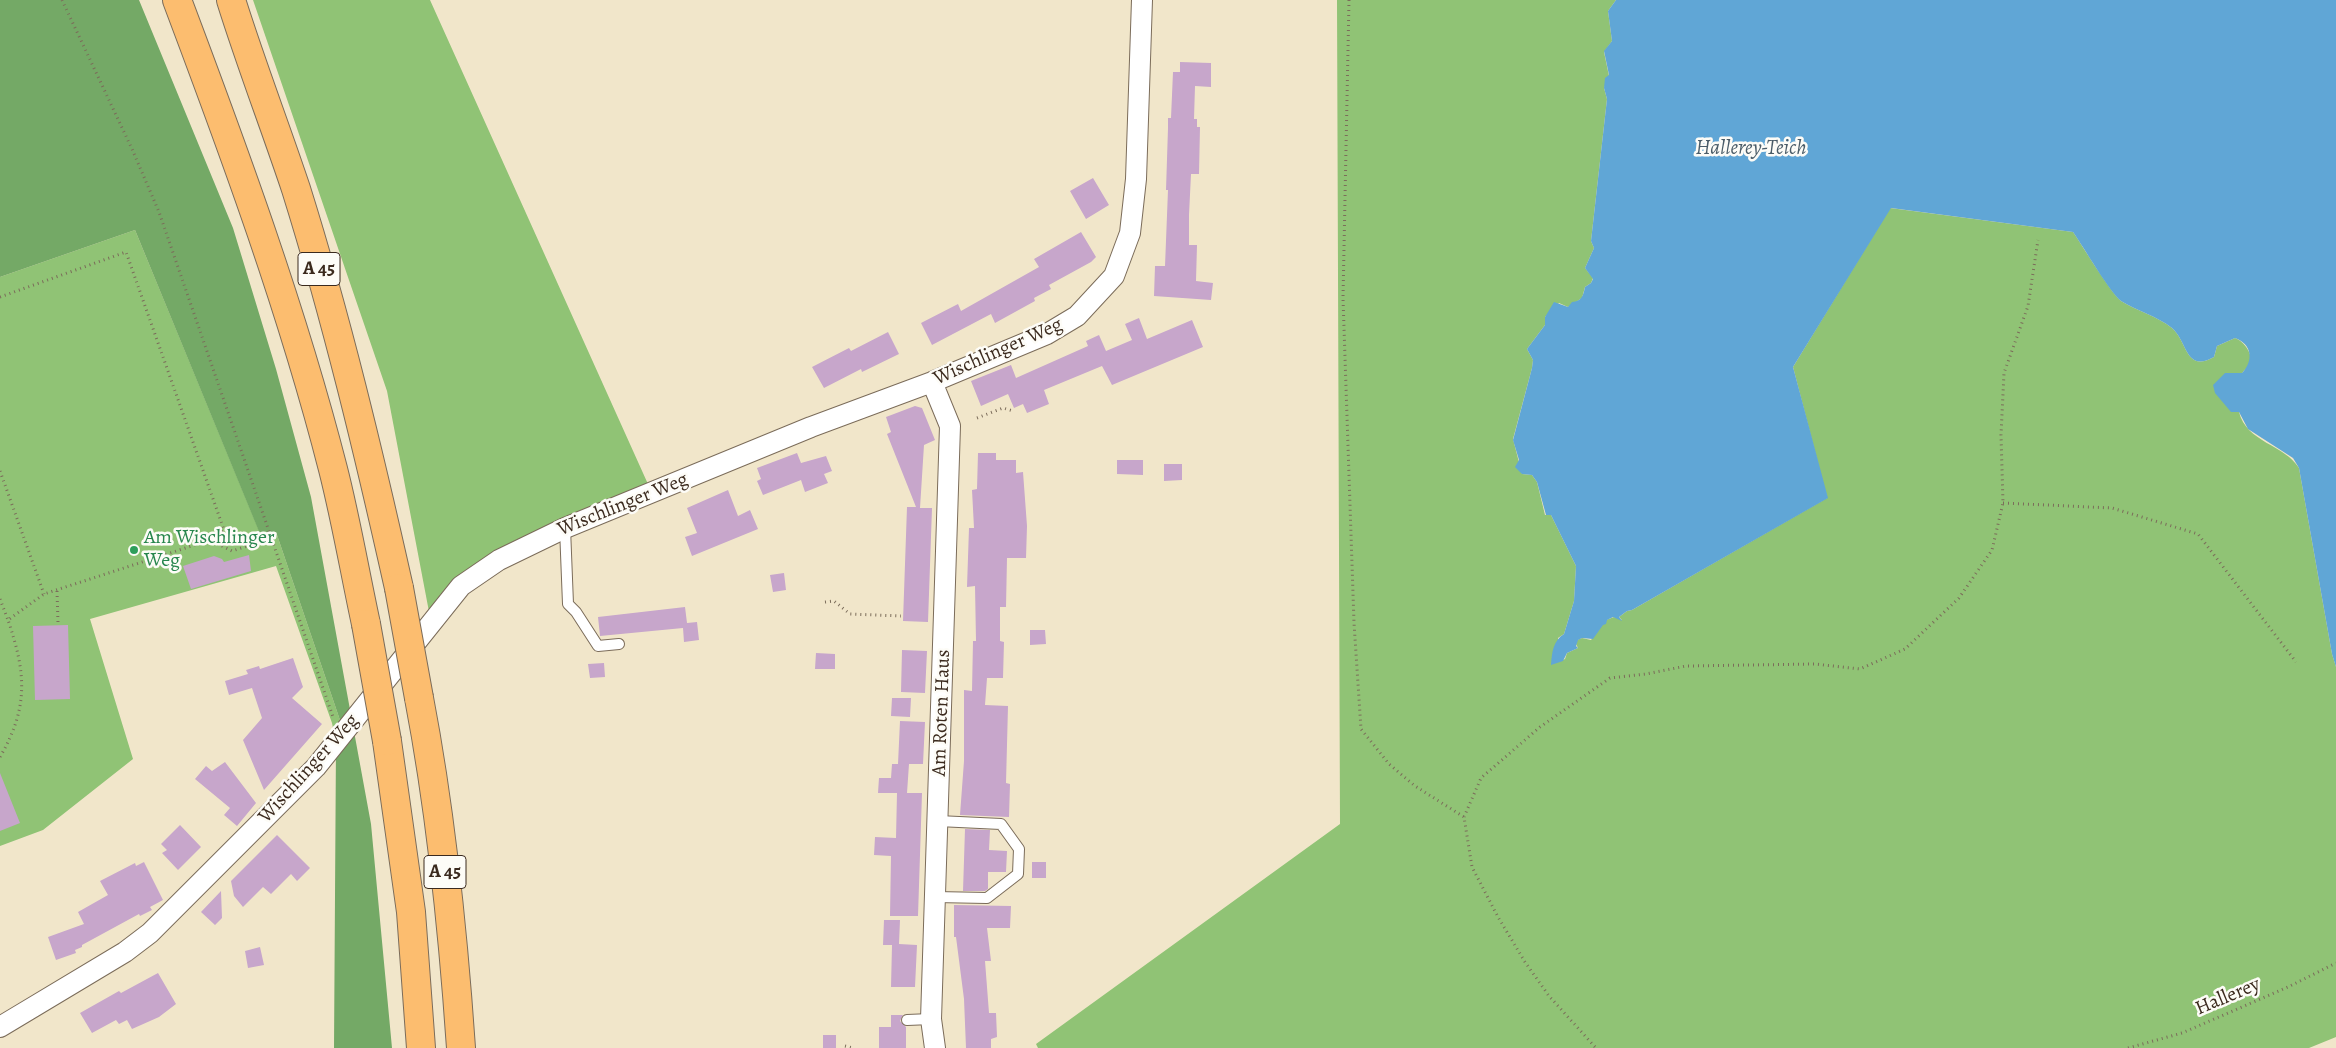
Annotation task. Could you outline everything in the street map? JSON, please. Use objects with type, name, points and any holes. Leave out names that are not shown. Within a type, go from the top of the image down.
[{"type":"highway","name":"A 45","points":[[221,0],[256,79],[295,189],[332,314],[371,463],[399,588],[430,757],[445,874],[461,1048]]},
{"type":"highway","points":[[231,0],[256,79]]},
{"type":"highway","name":"A 45","points":[[178,4],[222,116],[293,327],[333,470],[366,624],[387,741],[410,912],[422,1048]]},
{"type":"street","name":"Wischlinger Weg","points":[[0,1027],[125,952],[150,933],[309,774],[461,586],[499,560],[565,528],[811,427],[932,382],[1047,334],[1077,316],[1114,276],[1130,233],[1136,179],[1142,0]]},
{"type":"street","name":"Am Roten Haus","points":[[932,382],[950,426],[931,1019],[935,1048]]},
{"type":"lane","points":[[565,528],[568,604],[576,612],[598,646],[619,644]]},
{"type":"lane","points":[[935,897],[986,898],[1018,874],[1019,849],[1001,824],[938,821]]},
{"type":"lane","points":[[908,1020],[931,1019]]},
{"type":"path","points":[[62,0],[132,148],[159,212],[340,738]]},
{"type":"path","points":[[1349,0],[1343,298],[1354,623],[1361,729],[1389,764],[1415,786],[1464,817]]},
{"type":"path","points":[[1596,1048],[1549,996],[1525,962],[1498,917],[1472,866],[1464,817],[1482,778],[1565,708],[1610,678],[1646,674],[1686,666],[1815,664],[1860,669],[1905,648],[1959,598],[1992,550],[2002,504],[2001,435],[2004,373],[2028,306],[2038,240]]},
{"type":"path","points":[[0,297],[126,252],[224,530],[210,540],[44,594],[8,620]]},
{"type":"path","points":[[977,418],[1002,408],[1013,411]]},
{"type":"path","points":[[0,470],[44,594]]},
{"type":"path","points":[[2002,504],[2112,508],[2198,534],[2296,662]]},
{"type":"path","points":[[210,540],[232,550],[272,538]]},
{"type":"path","points":[[57,591],[58,623]]},
{"type":"path","points":[[0,598],[21,662],[23,696],[18,718],[0,757]]},
{"type":"path","points":[[825,602],[834,601],[850,614],[901,616]]},
{"type":"path","name":"Hallerey","points":[[2128,1048],[2182,1033],[2288,987],[2336,963]]},
{"type":"path","points":[[845,1046],[853,1048]]},
{"type":"green space","points":[[0,0],[139,0],[233,228],[276,369],[311,497],[371,824],[392,1048],[334,1048],[336,743],[344,732],[276,532],[260,534],[135,230],[0,277]]},
{"type":"green space","points":[[253,0],[430,0],[652,493],[565,528],[430,617],[387,391]]},
{"type":"green space","points":[[1337,0],[1616,0],[1608,11],[1612,41],[1604,52],[1609,76],[1604,88],[1607,99],[1591,241],[1594,248],[1585,268],[1593,278],[1591,283],[1585,287],[1582,298],[1568,307],[1559,303],[1545,317],[1545,325],[1527,349],[1533,360],[1532,368],[1513,439],[1522,474],[1532,475],[1537,482],[1545,515],[1551,515],[1576,566],[1574,601],[1564,634],[1558,638],[1558,662],[1565,659],[1567,653],[1578,648],[1577,640],[1582,638],[1591,640],[1606,620],[1614,617],[1622,620],[1619,617],[1627,611],[1632,610],[1827,498],[1793,367],[1890,208],[2073,232],[2116,296],[2127,305],[2160,320],[2172,328],[2192,359],[2205,361],[2214,357],[2217,346],[2235,338],[2242,342],[2248,349],[2251,357],[2241,377],[2238,409],[2243,422],[2249,430],[2293,460],[2299,468],[2332,654],[2336,667],[2336,1037],[2309,1048],[1038,1048],[1036,1044],[1340,824]]},
{"type":"green space","name":"Am Wischlinger Weg","points":[[135,230],[260,533],[276,532],[344,732],[336,743],[332,723],[276,566],[90,619],[133,759],[43,830],[0,846],[0,277]]},
{"type":"water","name":"Hallerey-Teich","points":[[1616,0],[2336,0],[2336,667],[2332,654],[2299,468],[2293,458],[2248,429],[2239,412],[2231,412],[2215,393],[2213,385],[2225,373],[2242,373],[2246,368],[2250,358],[2245,344],[2235,338],[2217,346],[2214,357],[2205,361],[2192,359],[2172,328],[2160,320],[2127,305],[2116,296],[2073,232],[1891,208],[1793,367],[1828,498],[1632,610],[1627,611],[1619,617],[1622,621],[1613,617],[1607,620],[1606,624],[1603,625],[1593,639],[1582,638],[1578,640],[1576,646],[1578,648],[1567,653],[1563,661],[1551,665],[1554,647],[1557,640],[1564,634],[1574,601],[1576,566],[1551,515],[1546,515],[1537,482],[1532,475],[1522,474],[1515,467],[1519,460],[1513,440],[1532,368],[1533,360],[1527,349],[1545,325],[1545,317],[1554,302],[1568,307],[1572,302],[1582,298],[1585,287],[1593,279],[1585,268],[1594,248],[1591,241],[1607,99],[1604,88],[1605,78],[1609,75],[1604,51],[1612,41],[1608,11]]},
{"type":"building","points":[[1180,62],[1211,63],[1211,87],[1195,86],[1194,119],[1197,119],[1197,127],[1200,127],[1199,174],[1191,174],[1189,245],[1197,245],[1196,281],[1213,283],[1211,300],[1154,296],[1155,266],[1165,266],[1168,118],[1171,118],[1173,72],[1180,72]]},
{"type":"building","points":[[1093,178],[1109,205],[1086,219],[1070,191]]},
{"type":"building","points":[[1081,232],[1096,257],[1091,262],[1049,285],[1051,289],[1034,298],[1035,301],[995,323],[991,314],[932,345],[921,323],[958,304],[961,311],[1039,267],[1034,259]]},
{"type":"building","points":[[1139,318],[1147,339],[1192,320],[1203,347],[1112,385],[1102,366],[1044,390],[1049,404],[1027,413],[1023,404],[1014,408],[1008,394],[981,406],[971,381],[1011,365],[1016,378],[1088,346],[1086,341],[1099,335],[1106,351],[1132,340],[1125,324]]},
{"type":"building","points":[[888,332],[899,354],[862,372],[861,369],[824,388],[812,367],[849,348],[851,351]]},
{"type":"building","points":[[915,406],[922,408],[935,440],[924,445],[920,508],[932,508],[928,622],[903,621],[907,507],[916,507],[887,434],[891,432],[886,417]]},
{"type":"building","points":[[797,453],[801,463],[826,456],[832,471],[824,474],[828,483],[805,492],[801,480],[763,495],[757,481],[761,479],[757,468]]},
{"type":"building","points":[[978,453],[996,453],[996,460],[1016,460],[1016,473],[1023,472],[1027,526],[1026,558],[1007,558],[1006,607],[1000,607],[1000,641],[1004,642],[1003,678],[987,678],[985,705],[1008,706],[1006,783],[1010,784],[1009,817],[960,815],[964,761],[964,690],[972,691],[973,641],[976,641],[975,586],[967,587],[969,528],[974,528],[972,490],[977,489]]},
{"type":"building","points":[[1117,460],[1143,460],[1143,475],[1117,474]]},
{"type":"building","points":[[1164,464],[1182,464],[1182,480],[1164,481]]},
{"type":"building","points":[[728,490],[738,516],[750,510],[758,529],[692,556],[685,537],[697,533],[687,508]]},
{"type":"building","points":[[249,555],[251,571],[191,589],[183,566],[214,556],[222,559],[224,562]]},
{"type":"building","points":[[784,573],[786,590],[773,592],[770,575]]},
{"type":"building","points":[[685,607],[687,623],[697,622],[699,640],[684,642],[683,628],[600,636],[598,617]]},
{"type":"building","points":[[68,625],[70,699],[35,700],[33,626]]},
{"type":"building","points":[[1030,630],[1045,630],[1046,644],[1030,645]]},
{"type":"building","points":[[902,650],[927,651],[925,693],[901,692]]},
{"type":"building","points":[[816,653],[835,654],[835,669],[815,669]]},
{"type":"building","points":[[293,658],[303,687],[292,698],[322,724],[264,790],[243,740],[262,718],[252,688],[229,695],[225,681],[248,674],[246,670],[259,666],[260,669]]},
{"type":"building","points":[[604,663],[605,677],[590,678],[588,664]]},
{"type":"building","points":[[892,698],[911,698],[910,717],[891,716]]},
{"type":"building","points":[[900,721],[925,722],[923,764],[909,764],[907,793],[922,793],[918,916],[890,916],[891,856],[874,855],[875,837],[896,838],[897,793],[878,793],[879,778],[891,778],[892,764],[898,764]]},
{"type":"building","points":[[225,762],[256,803],[237,826],[224,815],[230,808],[195,779],[206,766],[212,771]]},
{"type":"building","points":[[0,773],[20,823],[0,831]]},
{"type":"building","points":[[180,825],[201,847],[178,870],[162,853],[167,850],[161,844]]},
{"type":"building","points":[[965,829],[990,830],[989,850],[1007,851],[1006,872],[988,872],[988,889],[985,891],[963,891]]},
{"type":"building","points":[[277,835],[310,868],[297,881],[291,874],[271,894],[263,887],[243,907],[234,896],[231,881]]},
{"type":"building","points":[[144,862],[163,900],[150,907],[152,910],[140,916],[139,914],[82,945],[82,947],[75,950],[76,953],[56,960],[48,937],[84,924],[78,912],[108,895],[100,881],[135,863],[136,866]]},
{"type":"building","points":[[1032,862],[1046,862],[1046,878],[1032,878]]},
{"type":"building","points":[[221,891],[222,918],[215,925],[201,912]]},
{"type":"building","points":[[954,905],[1011,906],[1010,928],[987,928],[991,961],[985,961],[989,1013],[996,1013],[997,1037],[991,1039],[991,1048],[966,1048],[964,999],[956,937],[954,937]]},
{"type":"building","points":[[884,920],[900,920],[899,944],[917,945],[915,987],[891,987],[892,945],[883,945]]},
{"type":"building","points":[[260,947],[264,965],[248,968],[245,951]]},
{"type":"building","points":[[158,973],[176,1004],[159,1017],[132,1029],[127,1020],[119,1024],[116,1020],[92,1033],[80,1013],[119,991],[121,993]]},
{"type":"building","points":[[891,1015],[903,1015],[900,1021],[906,1027],[906,1048],[879,1048],[879,1027],[891,1027]]},
{"type":"building","points":[[823,1035],[836,1035],[836,1048],[823,1048]]},
{"type":"place","name":"Am Wischlinger Weg","points":[[134,550]]}]
